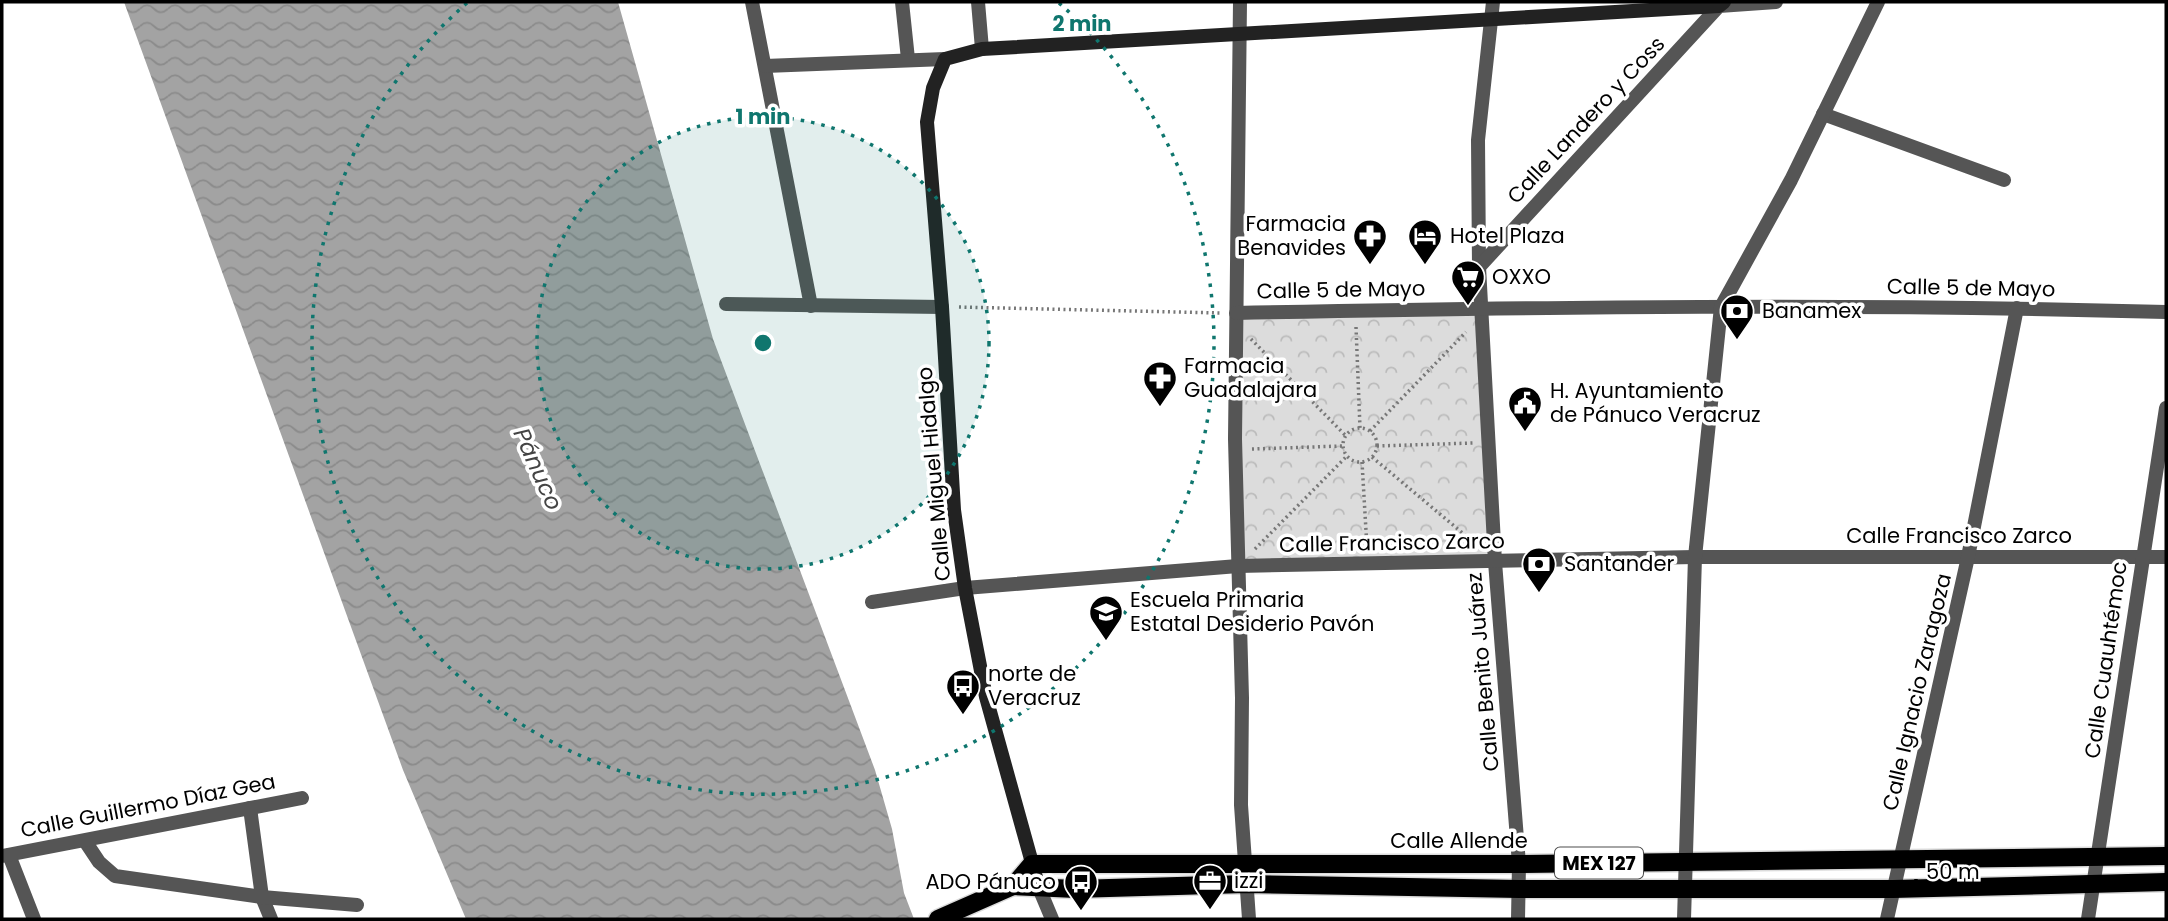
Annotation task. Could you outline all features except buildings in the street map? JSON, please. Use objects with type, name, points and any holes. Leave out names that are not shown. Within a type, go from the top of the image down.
[{"type":"main road","name":"Calle Allende","points":[[1032,864],[1519,864],[2166,856]]},
{"type":"main road","name":"MEX 127","points":[[938,919],[1013,886],[1032,864]]},
{"type":"main road","name":"MEX 127","points":[[1013,886],[1075,889],[1247,884],[1519,889],[1893,889],[2166,882]]},
{"type":"street","points":[[752,2],[811,306]]},
{"type":"street","points":[[902,2],[908,59]]},
{"type":"street","points":[[978,2],[982,50]]},
{"type":"street","points":[[1240,2],[1235,439],[1242,562],[1241,805],[1249,919]]},
{"type":"street","name":"Calle Benito Juárez","points":[[1493,2],[1478,140],[1479,267],[1495,562],[1519,864],[1518,919]]},
{"type":"street","points":[[765,66],[945,59],[982,50],[1776,2]]},
{"type":"street","points":[[1684,919],[1696,557],[1721,307],[1791,180],[1878,2]]},
{"type":"street","name":"Calle Landero y Coss","points":[[1479,267],[1722,4]]},
{"type":"street","name":"Calle Miguel Hidalgo","points":[[945,59],[933,88],[927,122],[942,307],[954,510],[965,588],[986,696],[1039,888],[1052,919]]},
{"type":"street","points":[[1823,114],[2004,180]]},
{"type":"street","points":[[726,304],[942,307]]},
{"type":"street","name":"Calle 5 de Mayo","points":[[1236,313],[1721,307],[2017,308],[2166,313]]},
{"type":"street","name":"Calle Ignacio Zaragoza","points":[[1887,919],[1968,557],[2017,308]]},
{"type":"street","name":"Calle Cuauhtémoc","points":[[2088,919],[2166,408]]},
{"type":"street","name":"Calle Francisco Zarco","points":[[872,602],[965,588],[1242,562],[1495,562],[1696,557],[2166,557]]},
{"type":"street","name":"Calle Guillermo Díaz Gea","points":[[5,855],[302,798]]},
{"type":"street","points":[[250,808],[262,897],[271,919]]},
{"type":"street","points":[[85,841],[99,862],[115,876],[262,897],[357,905]]},
{"type":"street","points":[[5,855],[34,919]]},
{"type":"path","name":"Calle 5 de Mayo","points":[[942,307],[1236,313]]},
{"type":"path","points":[[1370,432],[1474,325]]},
{"type":"path","points":[[1356,327],[1360,428]]},
{"type":"path","points":[[1242,330],[1345,435]]},
{"type":"path","points":[[1354,428],[1360,428],[1374,436],[1377,446],[1372,457],[1356,462],[1346,457],[1342,446],[1345,435],[1354,428]]},
{"type":"path","points":[[1377,446],[1479,442]]},
{"type":"path","points":[[1242,450],[1342,446]]},
{"type":"path","points":[[1242,562],[1346,457]]},
{"type":"path","points":[[1372,457],[1482,549]]},
{"type":"path","points":[[1362,462],[1368,554]]},
{"type":"path","points":[[1482,536],[1482,549]]},
{"type":"path","points":[[1469,550],[1482,549]]},
{"type":"green space","points":[[1481,308],[1495,562],[1238,566],[1236,313]]},
{"type":"water","name":"Pánuco","points":[[124,2],[618,2],[713,339],[875,770],[892,829],[904,893],[914,919],[466,919],[403,770]]},
{"type":"place","name":"Farmacia Benavides","points":[[1370,266]]},
{"type":"place","name":"Hotel Plaza","points":[[1425,266]]},
{"type":"place","name":"OXXO","points":[[1468,307]]},
{"type":"place","name":"Banamex","points":[[1737,341]]},
{"type":"place","name":"Farmacia Guadalajara","points":[[1160,408]]},
{"type":"place","name":"H. Ayuntamiento de Pánuco Veracruz","points":[[1525,433]]},
{"type":"place","name":"Santander","points":[[1539,594]]},
{"type":"place","name":"Escuela Primaria Estatal Desiderio Pavón","points":[[1106,642]]},
{"type":"place","name":"norte de Veracruz","points":[[963,716]]},
{"type":"place","name":"izzi","points":[[1210,911]]},
{"type":"place","name":"ADO Pánuco","points":[[1081,912]]}]
